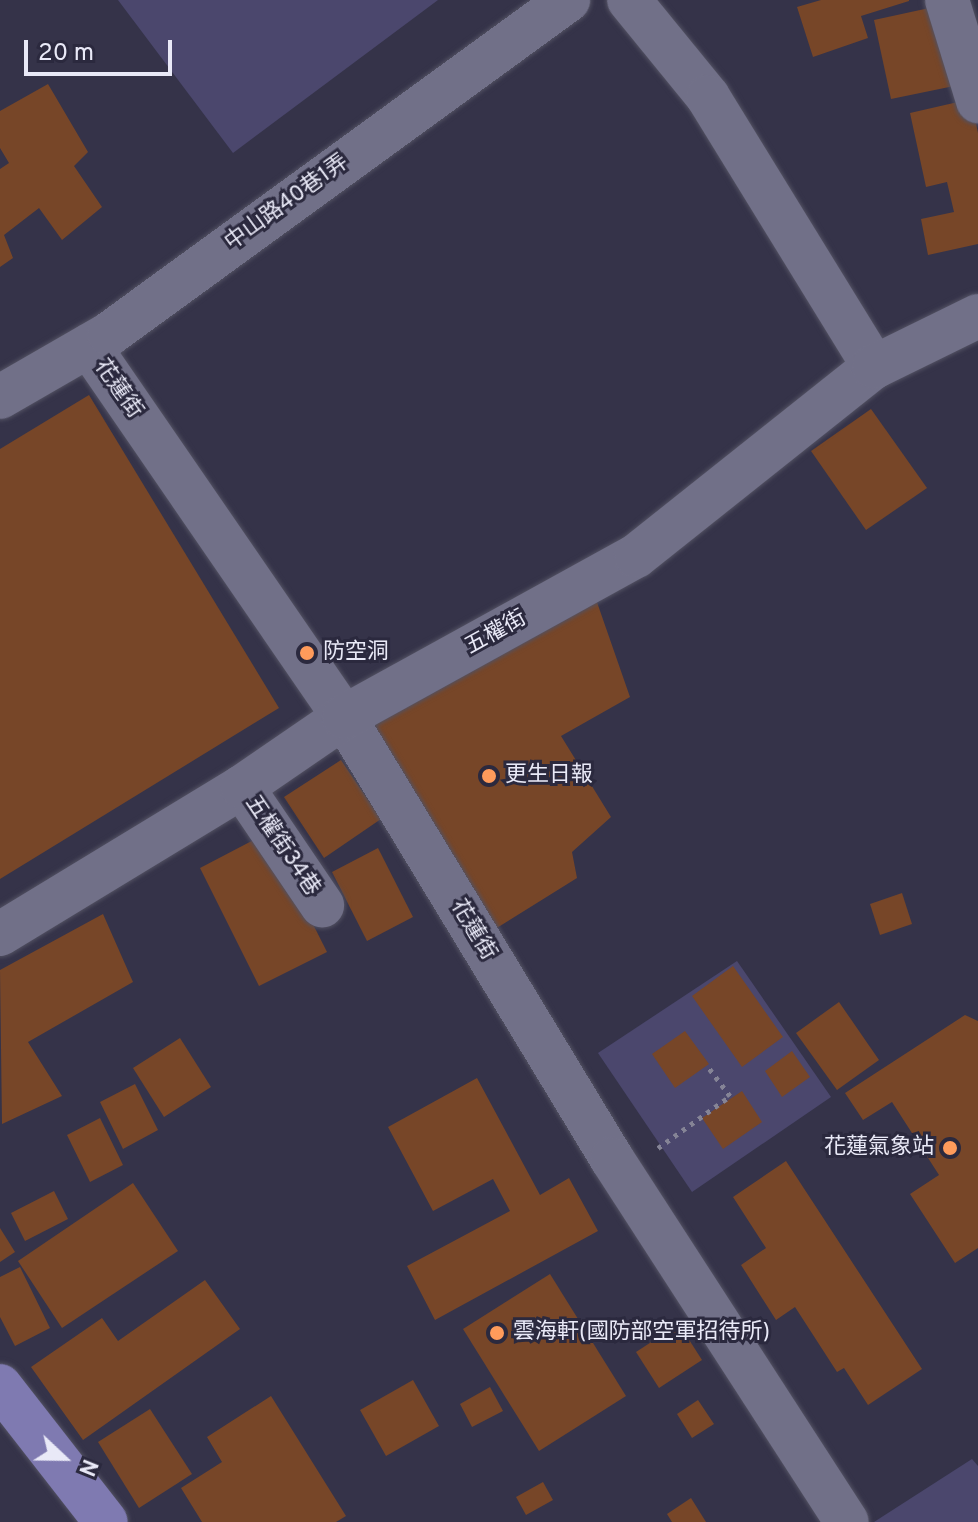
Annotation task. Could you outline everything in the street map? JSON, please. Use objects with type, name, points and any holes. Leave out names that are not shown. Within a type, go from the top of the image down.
[{"type":"main road","points":[[0,1386],[106,1522]]},
{"type":"street","name":"中山路40巷1弄","points":[[0,397],[89,346],[568,0]]},
{"type":"street","points":[[629,0],[708,97],[874,367]]},
{"type":"street","points":[[947,0],[978,101]]},
{"type":"street","name":"五權街","points":[[0,934],[242,787],[344,717],[636,556],[874,367],[978,316]]},
{"type":"street","name":"花蓮街","points":[[89,346],[344,717],[622,1174],[847,1522]]},
{"type":"street","name":"五權街34巷","points":[[242,787],[322,905]]},
{"type":"path","points":[[622,1174],[730,1096],[709,1068]]},
{"type":"shaded area","points":[[118,0],[438,0],[233,153]]},
{"type":"shaded area","points":[[737,961],[831,1097],[692,1192],[598,1053]]},
{"type":"shaded area","points":[[972,1459],[978,1466],[978,1522],[874,1522]]},
{"type":"building","points":[[821,0],[909,1],[861,16],[868,38],[813,57],[797,7]]},
{"type":"building","points":[[943,5],[959,85],[891,99],[874,20]]},
{"type":"building","points":[[48,84],[88,152],[74,166],[102,207],[62,240],[39,208],[4,235],[13,258],[0,267],[0,169],[9,163],[0,148],[0,111]]},
{"type":"building","points":[[971,99],[978,133],[978,244],[928,255],[921,219],[954,212],[947,182],[926,187],[910,113]]},
{"type":"building","points":[[89,395],[279,708],[0,879],[0,449]]},
{"type":"building","points":[[871,409],[927,488],[866,530],[811,451]]},
{"type":"building","name":"更生日報","points":[[591,585],[630,697],[561,736],[611,817],[572,852],[577,878],[492,931],[357,724]]},
{"type":"building","points":[[341,760],[381,819],[324,858],[284,797]]},
{"type":"building","points":[[267,833],[327,952],[259,986],[200,868]]},
{"type":"building","points":[[378,848],[413,917],[367,941],[332,872]]},
{"type":"building","points":[[902,893],[912,924],[880,935],[870,904]]},
{"type":"building","points":[[103,914],[133,982],[28,1042],[62,1096],[2,1124],[0,970]]},
{"type":"building","points":[[733,966],[783,1037],[742,1067],[692,996]]},
{"type":"building","points":[[839,1002],[879,1060],[837,1090],[796,1033]]},
{"type":"building","name":"花蓮氣象站","points":[[965,1015],[978,1021],[978,1248],[955,1263],[910,1194],[939,1175],[892,1102],[863,1120],[845,1093]]},
{"type":"building","points":[[685,1031],[709,1064],[675,1088],[652,1054]]},
{"type":"building","points":[[180,1038],[211,1087],[164,1117],[133,1068]]},
{"type":"building","points":[[792,1051],[810,1077],[782,1097],[765,1071]]},
{"type":"building","points":[[477,1078],[540,1195],[569,1178],[598,1231],[435,1320],[407,1266],[510,1211],[493,1179],[433,1211],[388,1127]]},
{"type":"building","points":[[135,1084],[158,1130],[123,1149],[100,1102]]},
{"type":"building","points":[[742,1091],[762,1122],[723,1149],[702,1118]]},
{"type":"building","points":[[100,1118],[123,1165],[90,1182],[67,1135]]},
{"type":"building","points":[[786,1161],[922,1369],[868,1405],[844,1368],[837,1372],[795,1307],[776,1320],[741,1265],[766,1248],[733,1197]]},
{"type":"building","points":[[133,1183],[178,1251],[62,1328],[18,1261]]},
{"type":"building","points":[[54,1191],[68,1219],[25,1241],[11,1213]]},
{"type":"building","points":[[0,1228],[15,1252],[0,1262]]},
{"type":"building","points":[[20,1267],[50,1328],[15,1346],[0,1317],[0,1277]]},
{"type":"building","points":[[550,1274],[626,1396],[539,1451],[463,1329]]},
{"type":"building","points":[[205,1280],[240,1329],[83,1440],[31,1367],[102,1318],[118,1341]]},
{"type":"building","points":[[679,1324],[702,1360],[659,1388],[636,1352]]},
{"type":"building","points":[[413,1380],[439,1426],[386,1456],[360,1410]]},
{"type":"building","points":[[490,1387],[503,1411],[472,1427],[460,1404]]},
{"type":"building","points":[[271,1396],[346,1516],[336,1522],[202,1522],[181,1488],[222,1462],[207,1437]]},
{"type":"building","points":[[698,1400],[714,1424],[692,1438],[677,1414]]},
{"type":"building","points":[[150,1409],[192,1474],[139,1508],[98,1442]]},
{"type":"building","points":[[543,1482],[553,1500],[526,1515],[516,1497]]},
{"type":"building","points":[[691,1498],[706,1522],[672,1522],[667,1514]]},
{"type":"place","name":"防空洞","points":[[307,653]]},
{"type":"place","name":"更生日報","points":[[489,776]]},
{"type":"place","name":"花蓮氣象站","points":[[950,1148]]},
{"type":"place","name":"雲海軒(國防部空軍招待所)","points":[[497,1333]]}]
